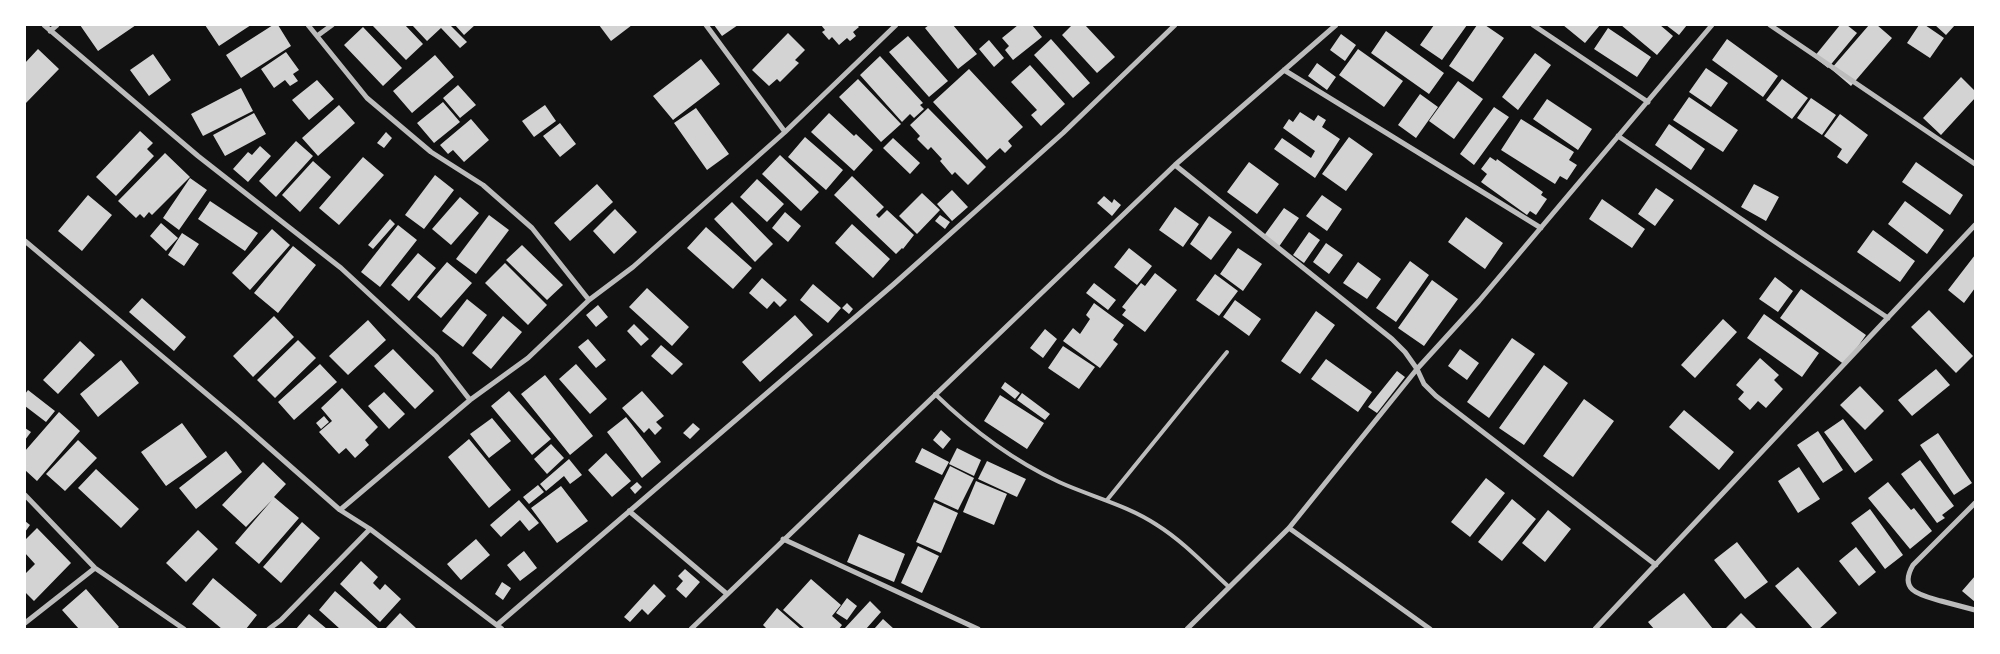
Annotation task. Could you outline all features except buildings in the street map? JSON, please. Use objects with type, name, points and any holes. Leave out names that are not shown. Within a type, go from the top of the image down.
[{"type":"street","points":[[44,25],[198,156],[341,268],[436,356],[470,400]]},
{"type":"street","points":[[50,31],[57,25]]},
{"type":"street","points":[[308,25],[367,98],[431,152],[483,184],[532,228],[589,300]]},
{"type":"street","points":[[317,36],[332,25]]},
{"type":"street","points":[[706,25],[785,132]]},
{"type":"street","points":[[340,510],[470,400],[528,358],[589,300],[633,267],[785,132],[896,25]]},
{"type":"street","points":[[25,241],[240,422],[340,510],[370,529],[500,627],[630,511],[894,284],[1063,133],[1175,25]]},
{"type":"street","points":[[691,629],[1175,165],[1336,25]]},
{"type":"street","points":[[1533,25],[1648,102]]},
{"type":"street","points":[[1187,629],[1290,528],[1417,369],[1479,301],[1712,25]]},
{"type":"street","points":[[1770,25],[1975,164]]},
{"type":"street","points":[[1284,70],[1541,228]]},
{"type":"street","points":[[1618,136],[1888,318]]},
{"type":"street","points":[[1175,165],[1392,339],[1405,352],[1417,369],[1424,384],[1436,396],[1656,565]]},
{"type":"street","points":[[1595,629],[1975,225]]},
{"type":"street","points":[[25,496],[94,568],[184,629]]},
{"type":"street","points":[[1975,503],[1912,565],[1907,574],[1908,584],[1916,594],[1975,610]]},
{"type":"street","points":[[630,511],[727,594]]},
{"type":"street","points":[[1290,528],[1430,629]]},
{"type":"street","points":[[269,629],[281,620],[370,529]]},
{"type":"street","points":[[783,539],[978,629]]},
{"type":"street","points":[[25,624],[94,568]]},
{"type":"lane","points":[[1107,500],[1227,352]]},
{"type":"lane","points":[[935,394],[965,423],[1016,459],[1061,482],[1107,500],[1157,525],[1229,587]]}]
